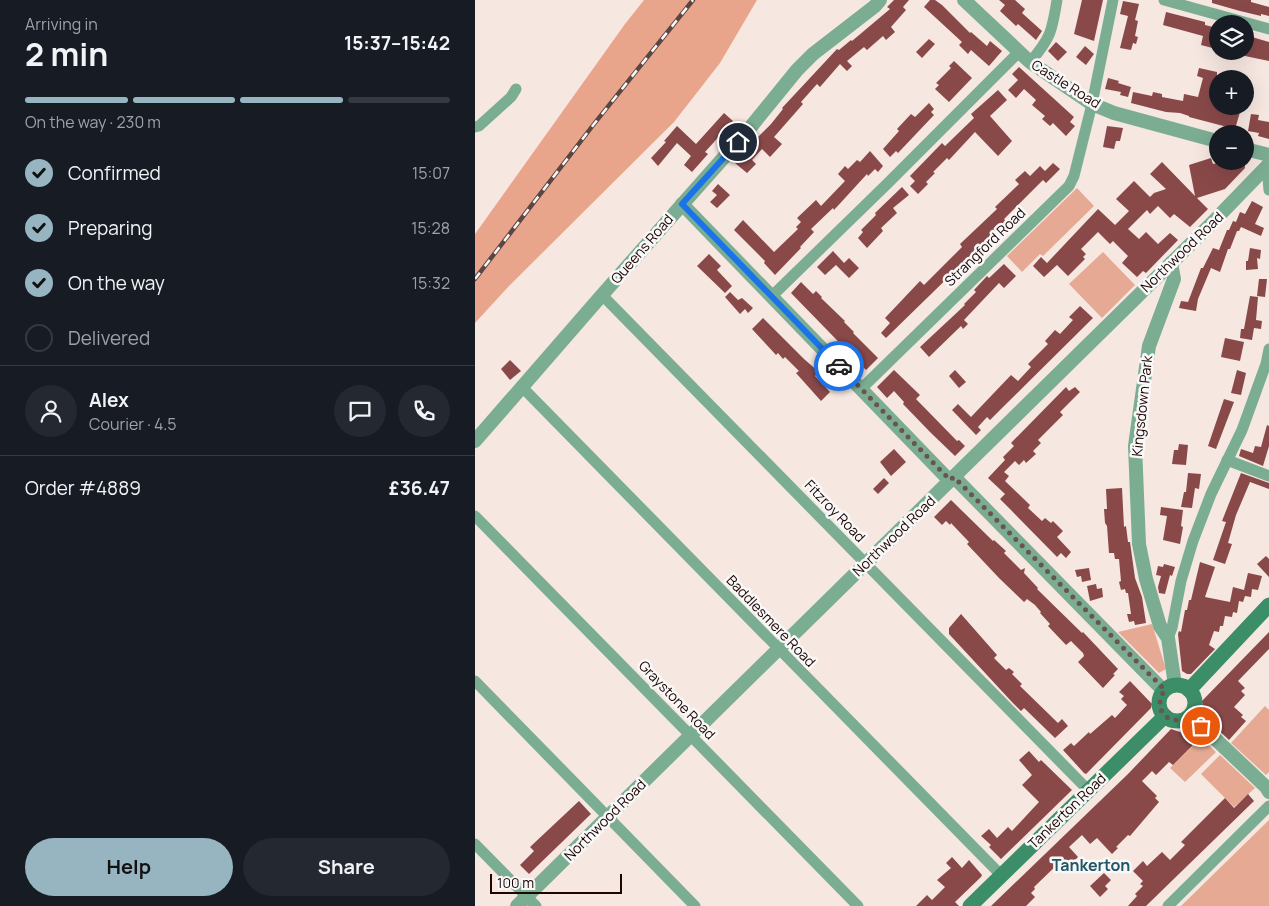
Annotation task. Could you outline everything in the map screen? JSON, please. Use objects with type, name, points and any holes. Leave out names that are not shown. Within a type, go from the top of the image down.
[{"type":"main road","points":[[1176,689],[1195,701],[1194,709],[1190,715],[1178,721],[1165,716],[1159,704],[1161,694],[1176,689],[1269,604]]},
{"type":"main road","name":"Tankerton Road","points":[[970,906],[1165,716]]},
{"type":"street","name":"Queens Road","points":[[475,441],[521,386],[749,129],[797,70],[813,54],[875,6],[880,0]]},
{"type":"street","name":"Castle Road","points":[[964,0],[1030,62],[1092,104],[1114,113],[1209,139]]},
{"type":"street","points":[[1030,62],[1050,36],[1057,0]]},
{"type":"street","name":"Strangford Road","points":[[861,389],[1069,186],[1074,176],[1092,104],[1113,0]]},
{"type":"street","points":[[1164,0],[1269,29]]},
{"type":"street","points":[[771,297],[1019,52]]},
{"type":"street","points":[[475,127],[479,126],[511,97],[516,89]]},
{"type":"street","points":[[1254,154],[1268,162],[1269,190]]},
{"type":"street","name":"Northwood Road","points":[[527,903],[608,816],[1210,226],[1268,162]]},
{"type":"street","points":[[682,204],[861,389],[952,479],[1176,689]]},
{"type":"street","name":"Kingsdown Park","points":[[1171,263],[1174,279],[1149,346],[1135,446],[1139,544],[1146,579],[1160,626],[1168,638],[1176,689]]},
{"type":"street","name":"Fitzroy Road","points":[[602,295],[1089,791]]},
{"type":"street","name":"Kingsdown Park","points":[[1168,638],[1172,628],[1181,581],[1193,542],[1211,494],[1241,430],[1267,364],[1269,349]]},
{"type":"street","name":"Baddlesmere Road","points":[[521,386],[1001,875]]},
{"type":"street","points":[[1227,460],[1269,476]]},
{"type":"street","name":"Graystone Road","points":[[475,516],[858,906]]},
{"type":"street","points":[[475,681],[695,906]]},
{"type":"street","points":[[1190,715],[1266,786],[1269,792]]},
{"type":"street","points":[[1168,906],[1269,806]]},
{"type":"street","points":[[475,844],[527,903]]},
{"type":"shaded area","points":[[644,0],[757,0],[720,63],[674,122],[509,286],[475,323],[475,234]]},
{"type":"shaded area","points":[[1077,188],[1094,206],[1043,256],[1040,254],[1022,272],[1007,256]]},
{"type":"shaded area","points":[[1103,252],[1135,285],[1102,318],[1069,284]]},
{"type":"shaded area","points":[[1152,624],[1166,669],[1159,673],[1118,632]]},
{"type":"shaded area","points":[[1265,706],[1269,710],[1269,772],[1266,775],[1231,743]]},
{"type":"shaded area","points":[[1201,738],[1216,752],[1185,782],[1170,768]]},
{"type":"shaded area","points":[[1220,755],[1255,788],[1234,807],[1201,774]]},
{"type":"shaded area","points":[[1269,820],[1269,906],[1181,906]]},
{"type":"building","points":[[894,0],[909,0],[903,7],[906,10],[891,27],[895,32],[886,40],[883,36],[867,50],[864,47],[847,61],[852,66],[847,71],[840,64],[820,87],[817,84],[801,102],[803,104],[774,137],[782,144],[770,157],[762,149],[752,160],[756,164],[747,173],[735,163],[771,124],[782,108],[837,49],[839,50],[852,41],[890,9],[887,7]]},
{"type":"building","points":[[930,0],[935,0],[942,5],[970,33],[987,46],[990,41],[1002,51],[989,66],[971,50],[968,54],[959,45],[962,42],[924,7]]},
{"type":"building","points":[[999,0],[1015,0],[1025,9],[1022,13],[1042,31],[1036,40],[1018,24],[1016,26],[1000,11],[1005,5]]},
{"type":"building","points":[[1082,0],[1103,0],[1094,41],[1074,34]]},
{"type":"building","points":[[1212,0],[1251,0],[1251,2],[1269,7],[1269,16],[1240,11],[1212,3]]},
{"type":"building","points":[[1123,1],[1139,4],[1135,20],[1138,21],[1135,36],[1138,37],[1136,44],[1133,43],[1131,50],[1120,48],[1128,16],[1120,14]]},
{"type":"building","points":[[1166,12],[1205,22],[1205,25],[1209,26],[1209,47],[1201,45],[1203,36],[1163,25]]},
{"type":"building","points":[[1254,38],[1269,42],[1269,61],[1254,58]]},
{"type":"building","points":[[929,39],[935,44],[922,58],[916,52]]},
{"type":"building","points":[[1056,42],[1067,52],[1058,61],[1048,51]]},
{"type":"building","points":[[1085,46],[1094,54],[1086,65],[1076,57]]},
{"type":"building","points":[[954,61],[972,78],[949,102],[935,89],[939,85],[936,83],[951,68],[949,66]]},
{"type":"building","points":[[1019,67],[1074,117],[1070,122],[1075,126],[1066,136],[1053,123],[1050,126],[1042,119],[1045,116],[1032,105],[1036,100],[1024,89],[1016,98],[1008,90],[1018,80],[1012,74]]},
{"type":"building","points":[[1199,68],[1209,70],[1209,115],[1239,115],[1236,125],[1220,125],[1180,113],[1166,112],[1131,103],[1133,92],[1152,96],[1153,92],[1162,94],[1162,97],[1183,101],[1184,94],[1198,97],[1203,78],[1197,76]]},
{"type":"building","points":[[1108,78],[1131,87],[1128,97],[1120,95],[1121,92],[1105,89]]},
{"type":"building","points":[[998,90],[1007,100],[990,116],[1012,141],[998,156],[975,132],[949,160],[947,158],[933,172],[935,173],[926,182],[928,184],[918,194],[910,186],[915,181],[910,176],[942,143],[945,146],[974,118],[971,114]]},
{"type":"building","points":[[929,103],[934,109],[931,112],[934,115],[898,153],[896,151],[890,157],[883,149],[899,131],[897,129],[911,114],[915,117]]},
{"type":"building","points":[[724,113],[733,121],[705,152],[708,154],[692,172],[684,165],[691,156],[677,143],[658,166],[651,158],[666,142],[664,141],[677,126],[696,144]]},
{"type":"building","points":[[1254,114],[1259,115],[1258,120],[1269,122],[1269,139],[1258,136],[1259,133],[1254,132],[1254,125],[1249,125],[1251,115]]},
{"type":"building","points":[[1107,126],[1123,128],[1120,141],[1116,141],[1114,149],[1103,147]]},
{"type":"building","points":[[870,151],[883,166],[878,172],[875,169],[868,176],[867,174],[834,210],[833,208],[811,229],[814,232],[775,275],[764,263],[765,261],[734,230],[743,220],[774,252],[798,229],[796,227],[801,222],[797,218],[816,200],[821,206],[845,181],[838,174],[845,166],[848,169],[857,160],[860,162]]},
{"type":"building","points":[[1209,159],[1209,170],[1243,170],[1225,189],[1197,198],[1208,209],[1190,227],[1174,214],[1170,218],[1158,206],[1150,214],[1147,210],[1128,229],[1139,239],[1146,232],[1158,244],[1170,233],[1178,240],[1146,273],[1143,271],[1137,277],[1122,263],[1128,256],[1113,241],[1110,244],[1098,232],[1081,249],[1086,254],[1083,257],[1085,259],[1068,276],[1057,265],[1044,277],[1033,266],[1041,257],[1047,263],[1098,209],[1115,225],[1129,211],[1116,199],[1134,181],[1150,197],[1154,193],[1166,189],[1150,174],[1162,162],[1195,196],[1189,165]]},
{"type":"building","points":[[1053,163],[1060,169],[1046,183],[1043,180],[1004,219],[1006,221],[886,338],[881,333],[890,323],[885,318],[920,281],[924,285],[962,247],[960,244],[997,209],[995,207],[1019,184],[1015,180],[1025,171],[1030,176],[1040,166],[1045,171]]},
{"type":"building","points":[[718,184],[730,195],[717,208],[710,202],[717,195],[712,191]]},
{"type":"building","points":[[902,187],[909,195],[893,208],[897,213],[881,228],[883,231],[867,248],[858,238],[863,232],[861,230],[876,215],[875,213]]},
{"type":"building","points":[[1252,201],[1263,207],[1255,224],[1264,228],[1261,236],[1241,227],[1237,231],[1230,249],[1228,249],[1220,272],[1211,268],[1198,299],[1196,311],[1179,308],[1181,301],[1188,302],[1201,268],[1203,268],[1213,248],[1219,250],[1233,221],[1236,222],[1240,212],[1245,214]]},
{"type":"building","points":[[1250,248],[1261,250],[1260,259],[1257,258],[1258,269],[1246,270],[1246,261],[1248,261]]},
{"type":"building","points":[[833,251],[844,263],[849,258],[859,268],[849,278],[836,265],[825,275],[817,267]]},
{"type":"building","points":[[709,254],[721,266],[717,270],[732,286],[725,293],[697,266]]},
{"type":"building","points":[[1004,264],[1016,276],[1004,288],[999,283],[964,320],[968,324],[963,329],[961,326],[929,357],[920,347],[965,305],[976,292],[974,290],[987,276],[989,278]]},
{"type":"building","points":[[1259,279],[1267,279],[1265,297],[1257,296]]},
{"type":"building","points":[[801,282],[813,294],[816,291],[878,358],[866,370],[791,293]]},
{"type":"building","points":[[730,292],[738,300],[742,298],[753,308],[748,313],[745,309],[740,314],[725,297]]},
{"type":"building","points":[[1250,296],[1258,297],[1256,320],[1262,321],[1261,329],[1254,328],[1252,340],[1240,338],[1241,329],[1244,329]]},
{"type":"building","points":[[1080,306],[1093,318],[990,420],[987,417],[978,427],[981,430],[976,435],[952,410],[958,404],[971,417],[1011,375],[1018,381],[1031,367],[1028,364],[1048,344],[1045,341],[1055,330],[1060,334],[1073,320],[1069,317]]},
{"type":"building","points":[[763,318],[819,372],[815,376],[830,392],[821,401],[796,373],[799,371],[785,357],[783,359],[778,353],[776,355],[752,329]]},
{"type":"building","points":[[1225,338],[1244,342],[1240,361],[1221,357]]},
{"type":"building","points":[[510,360],[521,371],[510,380],[501,369]]},
{"type":"building","points":[[894,370],[920,395],[916,399],[957,441],[959,440],[965,446],[955,456],[903,404],[904,402],[894,391],[887,398],[877,387]]},
{"type":"building","points":[[955,370],[966,382],[959,388],[949,376]]},
{"type":"building","points":[[1237,370],[1246,373],[1241,395],[1231,393]]},
{"type":"building","points":[[1066,387],[1069,391],[1075,387],[1080,392],[1060,412],[1063,415],[1038,440],[1041,443],[1033,451],[1036,454],[1026,463],[1024,460],[1019,465],[1015,461],[1004,472],[1009,476],[1005,481],[1030,505],[1028,508],[1042,521],[1045,518],[1051,523],[1053,521],[1063,531],[1057,537],[1071,552],[1066,558],[1061,553],[1057,557],[1000,499],[1005,494],[988,478],[1005,460],[1003,457],[1014,446],[1011,443]]},
{"type":"building","points":[[1224,399],[1234,402],[1216,449],[1208,446]]},
{"type":"building","points":[[1267,425],[1269,426],[1269,446],[1263,466],[1239,456],[1241,449],[1253,453],[1255,446],[1261,447]]},
{"type":"building","points":[[1179,444],[1188,445],[1186,465],[1172,464],[1174,450],[1178,450]]},
{"type":"building","points":[[894,449],[906,462],[891,476],[880,462]]},
{"type":"building","points":[[1188,473],[1201,474],[1199,489],[1195,488],[1192,508],[1181,507],[1184,492],[1186,492]]},
{"type":"building","points":[[1241,473],[1269,483],[1269,489],[1250,482],[1236,515],[1228,543],[1232,544],[1225,564],[1213,560],[1226,522],[1222,521]]},
{"type":"building","points":[[884,478],[889,483],[878,494],[873,489]]},
{"type":"building","points":[[1122,488],[1124,527],[1126,526],[1128,542],[1130,542],[1135,578],[1142,597],[1146,623],[1135,625],[1134,621],[1129,622],[1127,614],[1131,614],[1128,593],[1126,593],[1125,589],[1121,590],[1119,559],[1115,559],[1114,553],[1109,553],[1107,526],[1105,523],[1104,509],[1107,509],[1106,489]]},
{"type":"building","points":[[951,500],[993,541],[1006,551],[1004,553],[1021,570],[1025,568],[1024,573],[1037,589],[1083,632],[1118,669],[1103,688],[1078,662],[1084,656],[1083,653],[1071,641],[1066,645],[1048,626],[1050,624],[1035,605],[1027,599],[1024,602],[999,578],[967,544],[969,542],[951,523],[950,525],[946,521],[942,525],[934,517]]},
{"type":"building","points":[[1161,507],[1183,510],[1180,544],[1163,540],[1167,516],[1160,515]]},
{"type":"building","points":[[1266,556],[1269,559],[1269,577],[1257,564]]},
{"type":"building","points":[[1200,562],[1215,567],[1205,597],[1230,602],[1233,587],[1244,590],[1248,573],[1262,576],[1258,590],[1252,589],[1251,597],[1245,596],[1243,602],[1239,601],[1237,613],[1233,612],[1232,617],[1225,616],[1223,626],[1220,626],[1219,632],[1214,631],[1209,645],[1215,649],[1191,674],[1187,674],[1182,671],[1178,634],[1179,631],[1181,632],[1185,610],[1187,610],[1189,600],[1191,600]]},
{"type":"building","points":[[1164,564],[1175,567],[1172,576],[1170,575],[1165,594],[1159,593],[1158,587],[1161,576],[1156,575],[1158,566],[1163,567]]},
{"type":"building","points":[[1089,568],[1091,580],[1082,582],[1081,576],[1077,577],[1075,570]]},
{"type":"building","points":[[1096,584],[1097,589],[1102,588],[1103,597],[1090,601],[1087,586]]},
{"type":"building","points":[[961,614],[997,655],[994,658],[1006,670],[1009,668],[1014,672],[1012,674],[1022,684],[1020,686],[1058,723],[1062,719],[1068,726],[1055,738],[1024,708],[1021,711],[949,634],[949,628]]},
{"type":"building","points":[[1269,632],[1269,649],[1238,681],[1245,688],[1241,691],[1245,695],[1234,707],[1243,715],[1241,717],[1246,721],[1229,740],[1210,722],[1213,720],[1201,709],[1200,706],[1203,704],[1201,702]]},
{"type":"building","points":[[1130,681],[1152,704],[1151,708],[1086,774],[1063,750],[1071,743],[1074,746],[1112,715],[1115,718],[1127,705],[1121,699],[1124,696],[1119,692]]},
{"type":"building","points":[[1171,729],[1183,733],[1194,744],[1173,765],[1169,762],[1156,775],[1152,771],[1142,781],[1157,796],[1155,798],[1159,802],[1130,836],[1128,835],[1116,847],[1118,848],[1112,854],[1097,838],[1090,844],[1082,835],[1069,847],[1078,857],[1072,863],[1075,865],[1069,871],[1060,862],[1034,887],[1035,889],[1031,893],[1035,897],[1026,906],[991,906],[1128,774]]},
{"type":"building","points":[[1029,751],[1072,790],[1001,859],[989,847],[991,845],[981,836],[989,829],[997,838],[1008,827],[1012,831],[1039,802],[1022,785],[1032,775],[1019,760]]},
{"type":"building","points":[[1248,794],[1254,801],[1146,906],[1128,906],[1137,896],[1135,894],[1143,886],[1140,884],[1143,881],[1133,871],[1143,861],[1147,866],[1162,852],[1170,860],[1185,845],[1181,842],[1225,798],[1234,808]]},
{"type":"building","points":[[579,801],[591,814],[529,874],[520,865],[534,851],[530,847]]},
{"type":"building","points":[[952,857],[962,868],[969,860],[982,875],[981,877],[955,902],[959,906],[916,906],[927,895],[932,900],[945,887],[937,880],[951,868],[946,863]]},
{"type":"building","points":[[1104,873],[1111,880],[1105,886],[1108,889],[1100,897],[1090,886]]},
{"type":"railway","points":[[475,279],[594,124],[693,0]]},
{"type":"way so far","points":[[839,366],[950,480],[954,477],[1165,690],[1161,694],[1159,704],[1165,716],[1178,721],[1190,715],[1201,726]]},
{"type":"district","name":"Tankerton","points":[[1091,865]]},
{"type":"route","points":[[738,142],[682,204],[839,366]]}]
